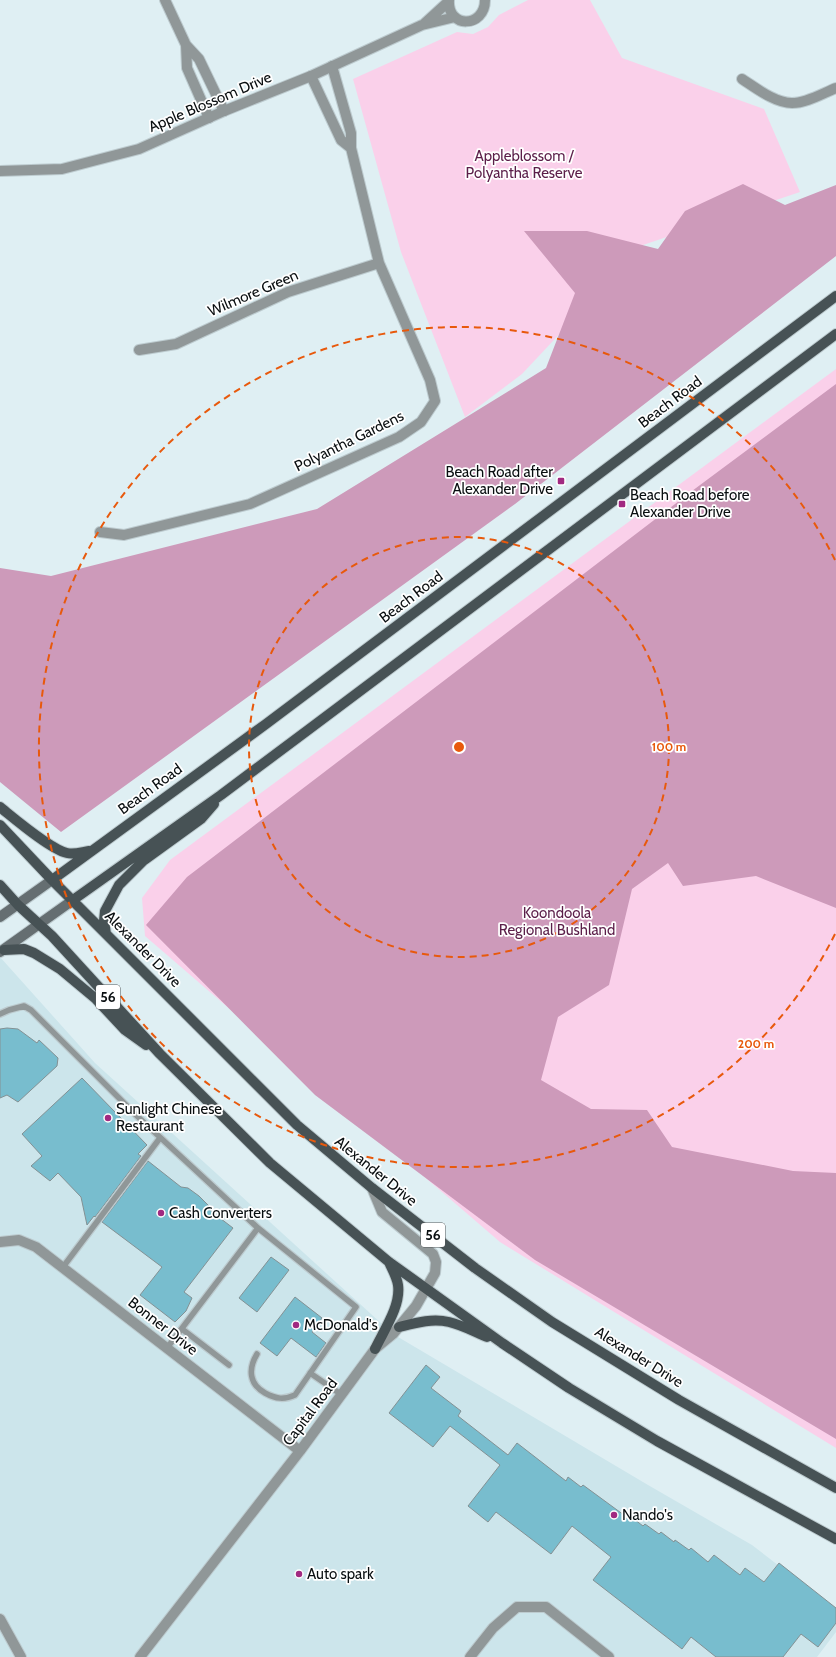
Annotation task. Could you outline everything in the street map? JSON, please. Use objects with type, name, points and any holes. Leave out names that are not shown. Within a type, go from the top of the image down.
[{"type":"main road","name":"Beach Road","points":[[0,917],[266,724],[836,296]]},
{"type":"main road","points":[[2,951],[221,794],[836,334]]},
{"type":"main road","points":[[106,934],[104,921],[105,912],[119,885],[143,861],[201,819],[221,794]]},
{"type":"main road","points":[[0,807],[54,848],[68,853],[81,853],[93,850]]},
{"type":"main road","name":"Alexander Drive","points":[[0,825],[52,880],[297,1125],[372,1188],[475,1268],[552,1322],[679,1400],[836,1488]]},
{"type":"main road","name":"56","points":[[0,885],[38,924],[52,936],[160,1054],[270,1163],[389,1262],[502,1343],[569,1388],[657,1441],[836,1539]]},
{"type":"main road","points":[[2,951],[24,949],[34,952],[60,969],[96,999],[125,1030],[160,1054]]},
{"type":"main road","points":[[375,1348],[394,1311],[398,1297],[398,1284],[389,1262]]},
{"type":"main road","points":[[399,1327],[423,1321],[449,1322],[502,1343]]},
{"type":"street","points":[[165,0],[186,45],[199,59],[224,111]]},
{"type":"street","points":[[449,0],[451,12],[455,17],[460,21],[472,21],[478,18],[485,4],[494,0]]},
{"type":"street","name":"Apple Blossom Drive","points":[[422,25],[449,0]]},
{"type":"street","name":"Apple Blossom Drive","points":[[0,171],[62,169],[139,149],[224,111],[311,76],[422,25],[455,17]]},
{"type":"street","points":[[186,45],[187,68],[209,118]]},
{"type":"street","name":"Polyantha Gardens","points":[[100,532],[124,535],[250,504],[399,437],[421,422],[435,401],[430,380],[379,263],[351,148],[351,133],[332,66]]},
{"type":"street","name":"Polyantha Gardens","points":[[311,76],[341,140],[351,148]]},
{"type":"street","points":[[742,79],[769,96],[792,103],[805,100],[836,88]]},
{"type":"street","name":"Wilmore Green","points":[[139,350],[176,344],[288,292],[379,263]]},
{"type":"street","name":"Capital Road","points":[[140,1657],[342,1396],[375,1348],[399,1327],[416,1306],[435,1273],[436,1262],[433,1254],[382,1212],[372,1188]]},
{"type":"street","name":"Bonner Drive","points":[[0,1242],[19,1240],[36,1247],[300,1451]]},
{"type":"street","points":[[470,1657],[493,1628],[517,1607],[546,1607],[609,1657]]},
{"type":"street","points":[[0,1619],[21,1657]]},
{"type":"lane","points":[[0,1014],[24,1006],[31,1010],[136,1115],[258,1228],[356,1307],[295,1395],[287,1398],[274,1398],[254,1385],[251,1375],[251,1363],[257,1354]]},
{"type":"lane","points":[[63,1267],[160,1138]]},
{"type":"lane","points":[[167,1348],[258,1228]]},
{"type":"lane","points":[[182,1329],[229,1365]]},
{"type":"lane","points":[[310,1373],[342,1396]]},
{"type":"shaded area","points":[[0,957],[95,1063],[393,1334],[752,1545],[836,1610],[836,1632],[817,1657],[0,1657]]},
{"type":"green space","name":"Appleblossom / Polyantha Reserve","points":[[528,0],[590,0],[622,58],[764,109],[800,192],[643,245],[522,374],[465,417],[401,252],[353,79],[457,32],[473,34],[488,27],[499,15]]},
{"type":"green space","points":[[743,184],[785,205],[836,185],[836,256],[515,504],[61,832],[0,782],[0,568],[51,576],[317,509],[546,368],[575,293],[524,231],[587,231],[658,249],[685,211]]},
{"type":"green space","name":"Koondoola Regional Bushland","points":[[836,369],[836,1448],[500,1242],[145,936],[142,898],[170,860]]},
{"type":"green space","name":"Koondoola Regional Bushland","points":[[836,384],[836,908],[756,876],[683,886],[668,863],[632,889],[609,985],[558,1017],[541,1080],[591,1109],[647,1110],[672,1147],[793,1171],[836,1173],[836,1439],[535,1260],[315,1095],[146,925],[187,877],[696,488]]},
{"type":"building","points":[[0,1029],[18,1029],[37,1043],[39,1040],[58,1058],[57,1066],[18,1102],[7,1095],[0,1098]]},
{"type":"building","points":[[82,1078],[147,1145],[138,1154],[141,1156],[95,1217],[94,1216],[87,1225],[81,1197],[58,1173],[50,1181],[31,1166],[42,1156],[22,1134]]},
{"type":"building","points":[[148,1161],[181,1187],[188,1188],[199,1196],[209,1206],[212,1212],[233,1228],[184,1292],[192,1298],[186,1311],[175,1322],[140,1295],[162,1267],[102,1222]]},
{"type":"building","points":[[271,1257],[289,1270],[257,1312],[239,1298]]},
{"type":"building","name":"McDonald's","points":[[295,1297],[322,1318],[312,1332],[326,1343],[316,1357],[291,1338],[277,1356],[260,1343]]},
{"type":"building","points":[[426,1365],[440,1377],[431,1388],[461,1411],[458,1416],[508,1455],[517,1443],[566,1481],[568,1477],[581,1487],[583,1485],[628,1518],[630,1516],[643,1526],[645,1524],[659,1534],[661,1532],[674,1542],[675,1540],[689,1550],[691,1548],[708,1562],[714,1555],[740,1575],[745,1568],[764,1582],[779,1563],[836,1608],[836,1623],[818,1647],[801,1634],[783,1657],[716,1657],[691,1637],[682,1649],[593,1580],[611,1557],[572,1526],[551,1554],[496,1512],[488,1522],[468,1506],[500,1465],[450,1426],[433,1447],[389,1413]]},
{"type":"place","name":"Beach Road after Alexander Drive","points":[[561,481]]},
{"type":"place","name":"Beach Road before Alexander Drive","points":[[622,504]]},
{"type":"place","name":"Sunlight Chinese Restaurant","points":[[108,1118]]},
{"type":"place","name":"Cash Converters","points":[[161,1213]]},
{"type":"place","name":"McDonald's","points":[[296,1325]]},
{"type":"place","name":"Nando's","points":[[614,1515]]},
{"type":"place","name":"Auto spark","points":[[299,1574]]}]
